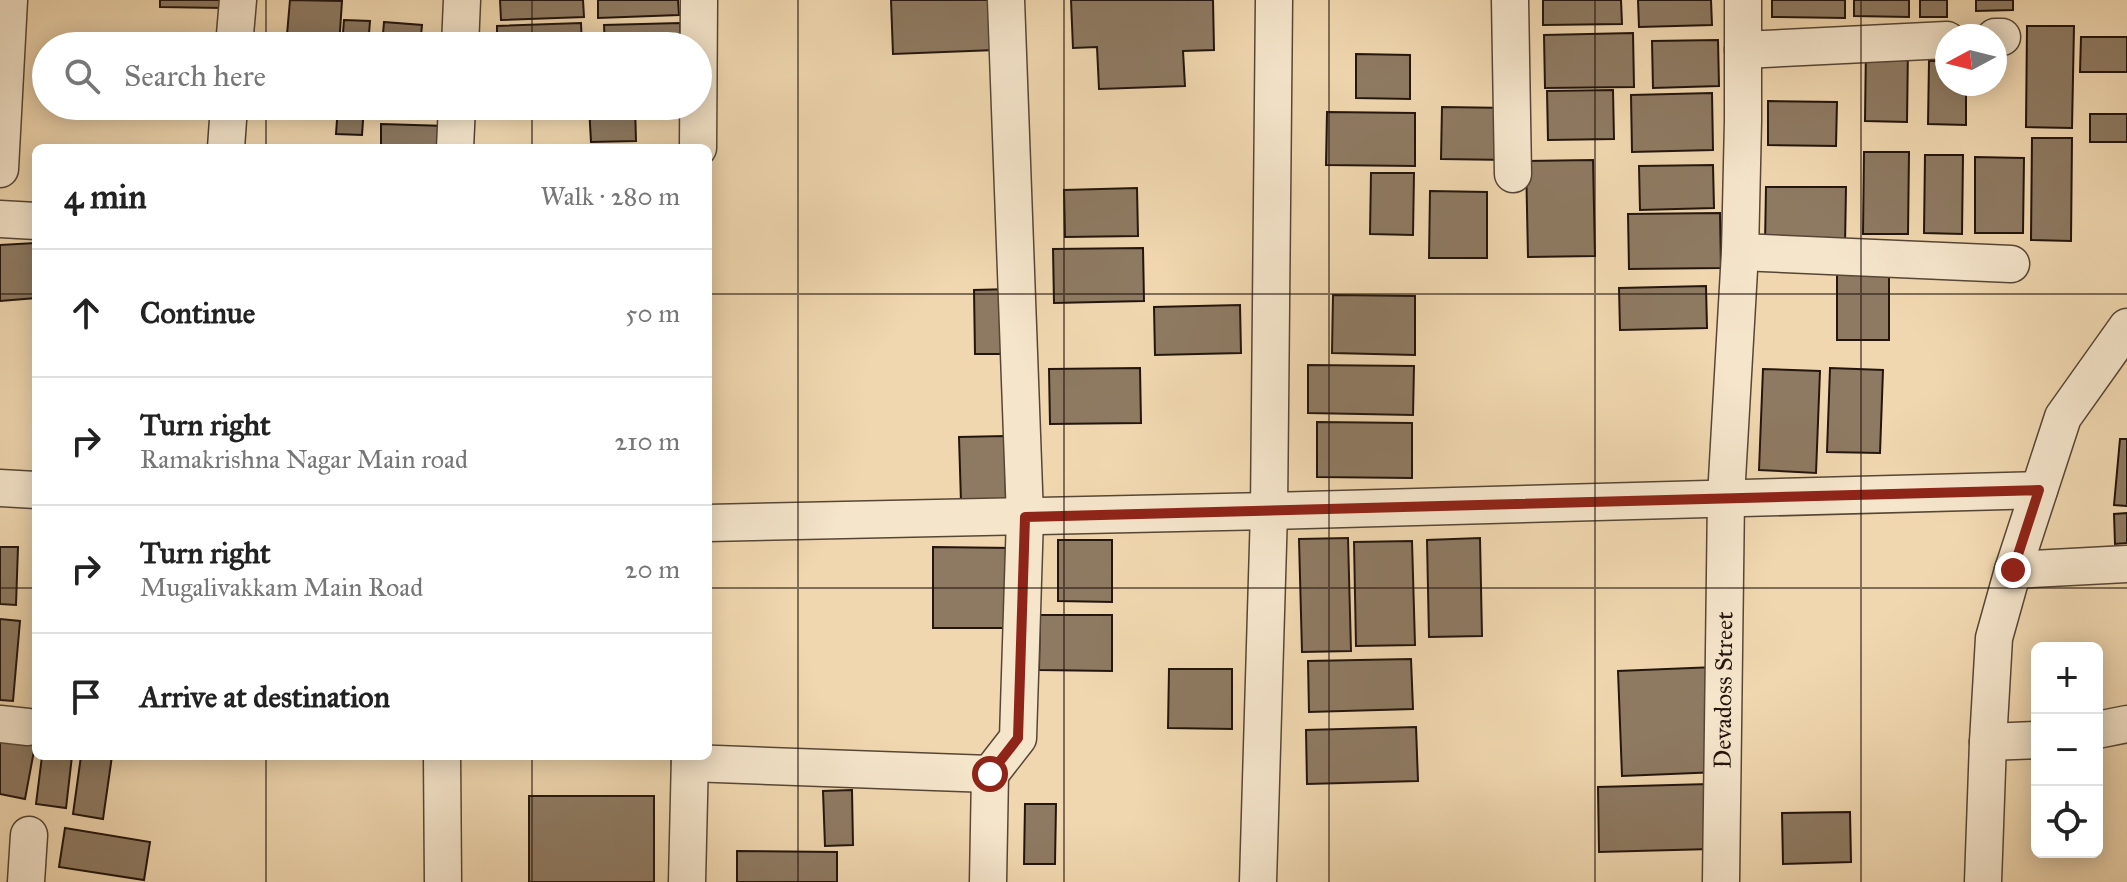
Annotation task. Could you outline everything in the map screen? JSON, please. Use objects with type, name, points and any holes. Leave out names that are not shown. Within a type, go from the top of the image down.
[{"type":"street","points":[[0,169],[9,0]]},
{"type":"street","points":[[235,32],[238,0]]},
{"type":"street","points":[[461,32],[462,0]]},
{"type":"street","points":[[699,0],[699,32]]},
{"type":"street","points":[[988,882],[990,774],[1018,738],[1025,517],[1006,0]]},
{"type":"street","points":[[1258,882],[1269,511],[1274,0]]},
{"type":"street","points":[[1510,0],[1513,174]]},
{"type":"street","name":"Devadoss Street","points":[[1721,882],[1726,497],[1740,252],[1743,0]]},
{"type":"street","points":[[1743,50],[1935,41]]},
{"type":"street","points":[[226,144],[228,120]]},
{"type":"street","points":[[455,144],[456,120]]},
{"type":"street","points":[[698,120],[698,144]]},
{"type":"street","points":[[0,219],[32,221]]},
{"type":"street","points":[[1740,252],[2011,264]]},
{"type":"street","points":[[1983,882],[1994,638],[2063,417],[2127,327]]},
{"type":"street","points":[[0,488],[32,490]]},
{"type":"street","points":[[712,523],[2039,490]]},
{"type":"street","points":[[2013,570],[2127,564]]},
{"type":"street","points":[[2103,729],[2127,724]]},
{"type":"street","points":[[1988,742],[2031,740]]},
{"type":"street","points":[[442,760],[443,882]]},
{"type":"street","points":[[687,882],[690,760]]},
{"type":"street","points":[[710,760],[990,774]]},
{"type":"street","points":[[26,882],[29,835]]},
{"type":"building","points":[[160,0],[223,0],[223,8],[160,7]]},
{"type":"building","points":[[290,0],[342,1],[340,32],[287,32]]},
{"type":"building","points":[[500,0],[583,0],[584,17],[501,20]]},
{"type":"building","points":[[598,0],[678,0],[679,15],[598,18]]},
{"type":"building","points":[[891,0],[993,0],[995,50],[893,54]]},
{"type":"building","points":[[1071,0],[1213,0],[1214,50],[1183,51],[1185,86],[1099,89],[1097,47],[1073,48]]},
{"type":"building","points":[[1543,0],[1621,0],[1622,24],[1543,25]]},
{"type":"building","points":[[1638,0],[1711,0],[1712,25],[1639,27]]},
{"type":"building","points":[[1772,0],[1845,0],[1845,18],[1772,17]]},
{"type":"building","points":[[1854,0],[1909,0],[1909,17],[1854,16]]},
{"type":"building","points":[[1920,0],[1947,0],[1947,17],[1920,17]]},
{"type":"building","points":[[1976,0],[2013,0],[2013,10],[1976,11]]},
{"type":"building","points":[[344,20],[370,21],[369,32],[343,32]]},
{"type":"building","points":[[384,22],[422,25],[421,32],[383,32]]},
{"type":"building","points":[[581,23],[581,32],[497,32],[497,26]]},
{"type":"building","points":[[680,23],[680,32],[604,32],[604,25]]},
{"type":"building","points":[[2027,26],[2074,26],[2072,128],[2026,127]]},
{"type":"building","points":[[1633,33],[1634,87],[1545,88],[1544,35]]},
{"type":"building","points":[[2081,37],[2127,37],[2127,72],[2080,72]]},
{"type":"building","points":[[1718,40],[1719,86],[1653,88],[1652,41]]},
{"type":"building","points":[[1866,45],[1908,46],[1907,122],[1865,121]]},
{"type":"building","points":[[1356,54],[1410,55],[1410,99],[1356,98]]},
{"type":"building","points":[[1929,61],[1935,61],[1935,96],[1966,96],[1966,125],[1928,124]]},
{"type":"building","points":[[1613,90],[1614,139],[1548,140],[1547,91]]},
{"type":"building","points":[[1712,93],[1713,150],[1632,152],[1631,95]]},
{"type":"building","points":[[1768,101],[1837,102],[1836,146],[1768,145]]},
{"type":"building","points":[[1442,107],[1510,108],[1509,160],[1441,159]]},
{"type":"building","points":[[1327,112],[1415,113],[1415,166],[1326,165]]},
{"type":"building","points":[[2090,114],[2127,114],[2127,142],[2090,142]]},
{"type":"building","points":[[337,120],[363,120],[362,135],[336,134]]},
{"type":"building","points":[[590,120],[635,120],[636,141],[591,142]]},
{"type":"building","points":[[381,124],[446,126],[445,144],[381,144]]},
{"type":"building","points":[[2032,138],[2072,138],[2071,241],[2031,240]]},
{"type":"building","points":[[1864,152],[1909,152],[1908,234],[1863,234]]},
{"type":"building","points":[[1925,155],[1963,155],[1962,234],[1924,233]]},
{"type":"building","points":[[1975,157],[2024,158],[2023,233],[1975,233]]},
{"type":"building","points":[[1593,160],[1595,256],[1528,257],[1526,161]]},
{"type":"building","points":[[1713,165],[1714,208],[1640,210],[1639,166]]},
{"type":"building","points":[[1371,173],[1414,173],[1413,235],[1370,234]]},
{"type":"building","points":[[1766,187],[1846,187],[1845,246],[1765,244]]},
{"type":"building","points":[[1137,188],[1138,236],[1065,237],[1064,190]]},
{"type":"building","points":[[1430,191],[1487,192],[1487,258],[1429,258]]},
{"type":"building","points":[[1720,213],[1721,268],[1629,269],[1628,214]]},
{"type":"building","points":[[32,243],[32,298],[0,301],[0,245]]},
{"type":"building","points":[[1143,248],[1144,301],[1054,303],[1053,249]]},
{"type":"building","points":[[1837,261],[1889,261],[1889,340],[1837,340]]},
{"type":"building","points":[[1706,286],[1707,328],[1620,330],[1619,288]]},
{"type":"building","points":[[1011,289],[1012,354],[975,354],[974,290]]},
{"type":"building","points":[[1333,295],[1415,296],[1415,355],[1332,353]]},
{"type":"building","points":[[1240,305],[1241,353],[1155,355],[1154,307]]},
{"type":"building","points":[[1308,365],[1414,366],[1413,415],[1308,413]]},
{"type":"building","points":[[1140,368],[1141,423],[1050,424],[1049,369]]},
{"type":"building","points":[[1830,368],[1883,370],[1880,453],[1827,452]]},
{"type":"building","points":[[1763,369],[1820,371],[1816,473],[1759,470]]},
{"type":"building","points":[[1317,422],[1412,423],[1412,478],[1317,477]]},
{"type":"building","points":[[1005,436],[1006,501],[961,502],[959,437]]},
{"type":"building","points":[[2120,439],[2127,439],[2127,506],[2114,505]]},
{"type":"building","points":[[2127,513],[2127,543],[2115,544],[2114,514]]},
{"type":"building","points":[[1348,538],[1351,651],[1302,652],[1299,539]]},
{"type":"building","points":[[1480,538],[1482,636],[1429,637],[1427,540]]},
{"type":"building","points":[[1058,540],[1112,540],[1112,602],[1058,601]]},
{"type":"building","points":[[1412,541],[1415,645],[1356,646],[1354,542]]},
{"type":"building","points":[[0,547],[18,547],[16,605],[0,604]]},
{"type":"building","points":[[933,547],[1013,548],[1013,628],[933,628]]},
{"type":"building","points":[[1040,615],[1112,615],[1112,671],[1039,670]]},
{"type":"building","points":[[0,619],[20,621],[13,701],[0,700]]},
{"type":"building","points":[[1411,659],[1413,709],[1309,712],[1308,661]]},
{"type":"building","points":[[1715,667],[1719,772],[1622,776],[1618,671]]},
{"type":"building","points":[[1169,669],[1232,669],[1232,729],[1168,728]]},
{"type":"building","points":[[0,726],[32,738],[32,760],[25,799],[0,794]]},
{"type":"building","points":[[1416,727],[1418,781],[1307,784],[1306,730]]},
{"type":"building","points":[[42,760],[72,760],[66,808],[36,804]]},
{"type":"building","points":[[80,760],[111,760],[103,819],[73,814]]},
{"type":"building","points":[[1709,784],[1711,849],[1599,852],[1598,787]]},
{"type":"building","points":[[852,790],[853,845],[825,846],[823,791]]},
{"type":"building","points":[[529,796],[654,796],[654,882],[529,882]]},
{"type":"building","points":[[1025,804],[1056,804],[1055,864],[1024,864]]},
{"type":"building","points":[[1850,812],[1851,862],[1783,864],[1782,813]]},
{"type":"building","points":[[65,828],[150,842],[144,880],[59,867]]},
{"type":"building","points":[[737,851],[837,852],[837,882],[737,882]]},
{"type":"route","points":[[990,774],[1018,738],[1025,517],[2039,490],[2013,570]]}]
